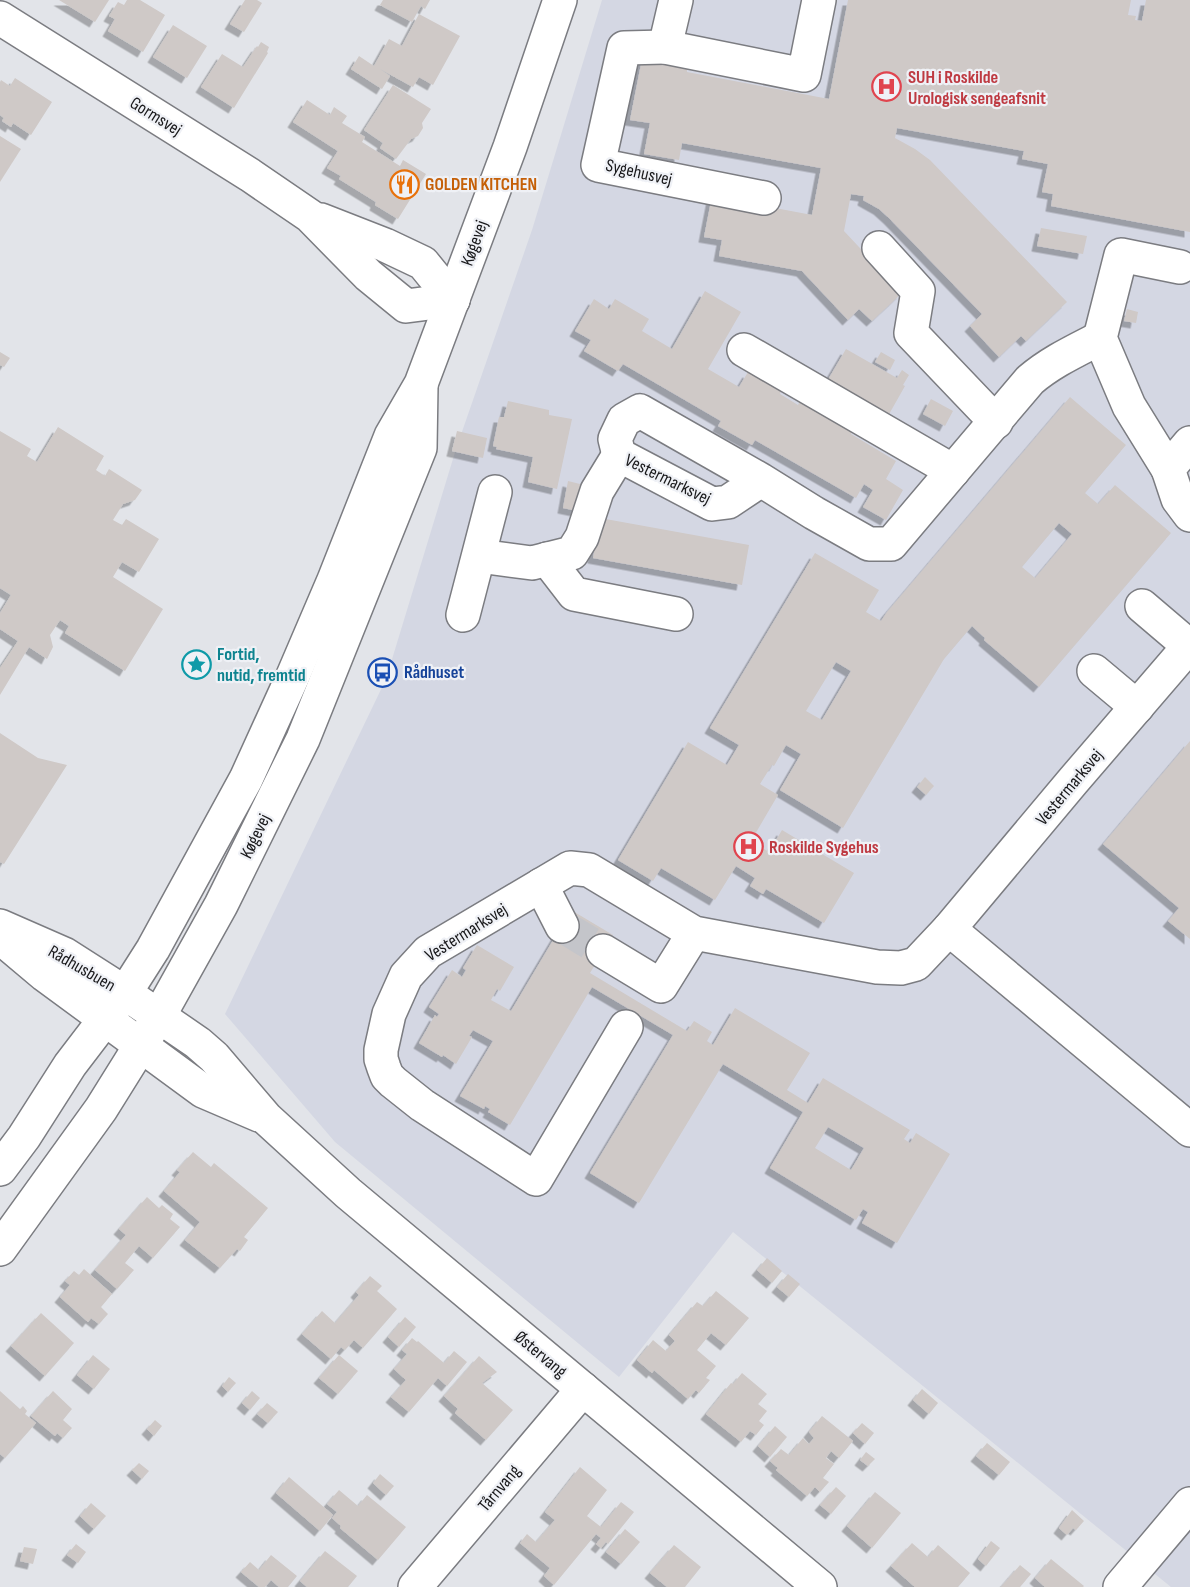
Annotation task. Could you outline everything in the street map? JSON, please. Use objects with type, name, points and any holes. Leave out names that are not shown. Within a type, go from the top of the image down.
[{"type":"street","name":"Køgevej","points":[[0,1169],[24,1137],[70,1065],[125,993],[158,940],[246,779],[315,624],[391,436],[421,384],[510,147],[560,0]]},
{"type":"street","points":[[665,47],[676,0]]},
{"type":"street","name":"Sygehusvej","points":[[764,198],[598,165],[624,48],[665,47],[804,75],[819,0]]},
{"type":"street","name":"Gormsvej","points":[[0,18],[250,175],[310,216],[423,262],[453,300]]},
{"type":"street","points":[[879,248],[918,291],[911,333],[996,422]]},
{"type":"street","points":[[1180,267],[1121,255],[1100,338],[1129,406],[1168,469],[1178,499],[1190,515]]},
{"type":"street","name":"Vestermarksvej","points":[[761,480],[728,502],[712,504],[618,455],[615,439],[624,420],[640,411],[761,480],[869,544],[891,544],[1030,380],[1063,356],[1100,338]]},
{"type":"street","points":[[744,350],[953,471]]},
{"type":"street","name":"Køgevej","points":[[0,1250],[101,1108],[159,1016],[221,905],[303,740],[420,448],[421,384]]},
{"type":"street","points":[[1168,469],[1190,443]]},
{"type":"street","points":[[479,556],[532,563],[572,553],[582,537],[597,491],[618,455]]},
{"type":"street","points":[[463,615],[495,492]]},
{"type":"street","points":[[547,559],[574,594],[676,614]]},
{"type":"street","points":[[1142,606],[1189,646]]},
{"type":"street","name":"Vestermarksvej","points":[[626,1027],[536,1179],[422,1105],[387,1076],[381,1059],[389,1014],[406,976],[428,952],[570,868],[589,870],[694,933],[877,967],[901,968],[916,964],[950,929],[1189,646]]},
{"type":"street","points":[[1094,671],[1137,707]]},
{"type":"street","points":[[541,885],[562,926]]},
{"type":"street","name":"Rådhusbuen","points":[[0,926],[64,954],[159,1016]]},
{"type":"street","points":[[950,929],[1190,1130]]},
{"type":"street","points":[[603,951],[661,987],[694,933]]},
{"type":"street","name":"Rådhusbuen","points":[[0,937],[45,975],[141,1046]]},
{"type":"street","name":"Østervang","points":[[159,1016],[214,1057],[266,1118],[348,1193],[820,1587]]},
{"type":"street","name":"Østervang","points":[[141,1046],[203,1091],[266,1118]]},
{"type":"street","name":"Tårnvang","points":[[415,1587],[583,1389]]},
{"type":"street","points":[[1120,1587],[1190,1504]]},
{"type":"shaded area","name":"Roskilde Sygehus","points":[[602,0],[1190,0],[1190,1587],[1171,1587],[733,1232],[619,1377],[335,1142],[225,1014],[386,679],[456,449],[532,230]]},
{"type":"building","points":[[59,0],[109,0],[95,22]]},
{"type":"building","points":[[127,0],[140,0],[165,15],[143,52],[108,31],[115,19],[109,16],[118,2],[124,5]]},
{"type":"building","points":[[245,0],[257,0],[262,3],[244,32],[230,24]]},
{"type":"building","points":[[383,0],[430,0],[425,9],[421,6],[412,22],[380,5]]},
{"type":"building","points":[[848,0],[1131,0],[1128,15],[1136,16],[1135,20],[1142,21],[1146,0],[1190,0],[1190,232],[1051,206],[1053,194],[1042,192],[1048,164],[1022,159],[1024,151],[897,128],[895,138],[930,160],[1067,302],[1026,341],[1021,336],[999,357],[970,326],[982,314],[889,218],[863,200],[864,196],[851,194],[844,231],[902,293],[872,321],[859,309],[848,320],[802,271],[719,256],[722,240],[704,237],[712,196],[812,215],[821,168],[682,143],[679,160],[644,154],[650,123],[630,120],[643,54],[687,67],[687,72],[829,99]]},
{"type":"building","points":[[419,14],[460,36],[433,85],[419,77],[413,87],[380,69],[390,76],[382,89],[351,69],[359,56],[374,66],[389,39],[402,46]]},
{"type":"building","points":[[173,25],[207,46],[187,78],[153,57]]},
{"type":"building","points":[[261,42],[269,47],[268,53],[234,108],[201,87],[222,54],[243,67]]},
{"type":"building","points":[[15,78],[52,102],[31,135],[13,123],[11,127],[2,121],[4,118],[0,115],[0,82],[1,80],[10,86]]},
{"type":"building","points":[[393,85],[431,109],[422,123],[423,128],[418,136],[411,139],[396,159],[380,148],[383,143],[364,130]]},
{"type":"building","points":[[307,100],[330,115],[334,107],[347,116],[342,123],[365,137],[362,142],[400,166],[403,160],[426,174],[398,219],[375,205],[376,202],[339,179],[341,176],[327,168],[338,151],[293,122]]},
{"type":"building","points":[[0,136],[21,149],[0,182]]},
{"type":"building","points":[[1041,228],[1087,236],[1083,254],[1037,246]]},
{"type":"building","points":[[705,291],[741,312],[708,369],[739,387],[748,372],[781,391],[780,394],[798,405],[800,401],[896,461],[886,479],[903,490],[886,520],[863,507],[873,490],[864,484],[856,498],[755,440],[752,445],[718,426],[721,421],[623,364],[618,371],[584,351],[591,340],[575,331],[594,299],[609,309],[615,299],[649,319],[642,331],[672,349]]},
{"type":"building","points":[[1127,309],[1138,312],[1136,323],[1124,321]]},
{"type":"building","points":[[846,349],[897,378],[902,370],[909,375],[888,416],[826,383]]},
{"type":"building","points":[[0,352],[10,358],[4,367],[0,365]]},
{"type":"building","points":[[881,352],[895,360],[890,370],[875,362]]},
{"type":"building","points":[[1070,397],[1126,445],[1085,493],[1098,504],[1115,485],[1171,533],[1039,687],[984,640],[985,638],[972,626],[944,659],[843,828],[780,790],[801,754],[786,745],[760,784],[778,795],[751,841],[769,852],[782,830],[854,873],[824,923],[766,889],[763,894],[750,886],[755,878],[736,866],[715,900],[661,868],[653,881],[618,860],[688,742],[727,765],[739,745],[710,728],[815,553],[879,590],[866,612],[881,621]],"holes":[[[1059,523],[1072,534],[1035,578],[1022,567]],[[836,662],[851,671],[822,720],[806,711]]]},
{"type":"building","points":[[931,399],[953,411],[945,426],[923,414]]},
{"type":"building","points":[[508,401],[549,410],[549,415],[572,419],[557,489],[528,482],[533,457],[496,449],[497,447],[493,446],[499,417],[504,417]]},
{"type":"building","points":[[58,427],[104,456],[96,470],[105,476],[109,469],[142,490],[135,500],[123,504],[113,520],[122,525],[126,519],[159,539],[139,572],[122,562],[113,577],[163,609],[125,671],[65,633],[69,626],[60,620],[50,635],[53,647],[47,659],[29,647],[0,695],[0,668],[18,641],[0,629],[0,613],[11,595],[0,588],[0,431],[31,449],[27,456],[37,462]]},
{"type":"building","points":[[457,431],[487,438],[483,458],[452,451]]},
{"type":"building","points":[[568,481],[588,486],[582,512],[563,508]]},
{"type":"building","points":[[600,518],[749,545],[742,585],[593,558]]},
{"type":"building","points":[[385,663],[391,666],[385,679],[378,677]]},
{"type":"building","points":[[0,733],[38,758],[67,765],[4,864],[0,862]]},
{"type":"building","points":[[1190,741],[1190,939],[1168,921],[1179,908],[1103,844]]},
{"type":"building","points":[[925,777],[934,786],[926,795],[917,787]]},
{"type":"building","points":[[571,910],[613,935],[590,973],[687,1031],[694,1021],[712,1032],[707,1041],[713,1045],[735,1008],[810,1053],[787,1090],[808,1103],[823,1078],[910,1130],[904,1139],[910,1143],[916,1133],[950,1154],[897,1243],[862,1223],[868,1212],[863,1209],[856,1220],[770,1168],[803,1112],[723,1064],[639,1203],[590,1173],[673,1035],[592,987],[510,1125],[488,1112],[490,1109],[485,1106],[484,1109],[460,1096],[493,1041],[473,1030],[469,1036],[472,1037],[456,1064],[419,1043],[435,1015],[437,1017],[439,1014],[429,1007],[452,970],[462,977],[466,970],[463,968],[477,945],[514,967],[500,991],[497,989],[491,1000],[511,1011]],"holes":[[[828,1127],[864,1148],[851,1170],[815,1148]]]},
{"type":"building","points":[[193,1152],[211,1167],[214,1163],[268,1208],[244,1237],[248,1240],[240,1251],[237,1249],[220,1268],[185,1240],[200,1222],[164,1191],[180,1172],[177,1170]]},
{"type":"building","points":[[147,1197],[159,1208],[162,1205],[173,1214],[170,1219],[180,1227],[153,1258],[139,1246],[125,1263],[134,1270],[117,1289],[95,1270],[126,1235],[119,1229]]},
{"type":"building","points":[[767,1258],[782,1271],[772,1283],[757,1270]]},
{"type":"building","points":[[84,1269],[112,1294],[101,1307],[108,1314],[99,1324],[91,1318],[88,1322],[60,1297],[70,1285],[65,1281],[74,1271],[79,1275]]},
{"type":"building","points":[[788,1274],[800,1284],[789,1297],[777,1287]]},
{"type":"building","points":[[370,1276],[382,1286],[377,1291],[397,1309],[363,1348],[354,1340],[345,1350],[341,1347],[331,1359],[302,1334],[322,1311],[335,1323],[359,1295],[356,1292]]},
{"type":"building","points":[[716,1291],[749,1318],[726,1345],[711,1333],[697,1350],[716,1366],[706,1378],[710,1380],[699,1393],[696,1390],[688,1399],[654,1370],[652,1373],[637,1360],[653,1340],[666,1351],[675,1341],[669,1335],[697,1302],[703,1306]]},
{"type":"building","points":[[41,1313],[74,1343],[45,1376],[11,1346]]},
{"type":"building","points":[[405,1317],[416,1327],[399,1347],[388,1337]]},
{"type":"building","points":[[412,1338],[444,1363],[454,1351],[467,1362],[447,1386],[438,1378],[409,1412],[391,1397],[406,1380],[394,1369],[407,1354],[402,1350]]},
{"type":"building","points":[[93,1355],[110,1369],[94,1389],[77,1375]]},
{"type":"building","points":[[339,1355],[358,1371],[338,1394],[319,1378]]},
{"type":"building","points":[[479,1356],[497,1372],[482,1383],[513,1410],[486,1440],[455,1413],[458,1409],[444,1396]]},
{"type":"building","points":[[742,1373],[767,1394],[758,1404],[767,1411],[759,1421],[764,1425],[756,1435],[750,1431],[741,1442],[706,1414]]},
{"type":"building","points":[[229,1377],[236,1383],[228,1392],[222,1386]]},
{"type":"building","points":[[922,1389],[938,1403],[929,1414],[913,1400]]},
{"type":"building","points":[[0,1391],[20,1409],[23,1406],[27,1411],[25,1414],[36,1423],[5,1458],[0,1454]]},
{"type":"building","points":[[53,1391],[72,1409],[63,1420],[72,1428],[63,1438],[57,1433],[55,1436],[31,1416]]},
{"type":"building","points":[[252,1391],[260,1398],[250,1410],[242,1403]]},
{"type":"building","points":[[267,1403],[278,1412],[268,1423],[257,1414]]},
{"type":"building","points":[[822,1416],[853,1441],[839,1458],[831,1451],[826,1458],[834,1464],[823,1478],[829,1482],[820,1492],[815,1487],[807,1496],[776,1470],[778,1468],[770,1461],[781,1449],[789,1455],[803,1438],[809,1444],[814,1438],[809,1432]]},
{"type":"building","points":[[155,1420],[162,1426],[154,1436],[147,1429]]},
{"type":"building","points":[[862,1423],[874,1433],[865,1444],[853,1433]]},
{"type":"building","points":[[775,1426],[787,1437],[770,1457],[758,1446]]},
{"type":"building","points":[[987,1443],[1010,1462],[999,1475],[976,1456]]},
{"type":"building","points":[[866,1452],[875,1459],[868,1466],[860,1460]]},
{"type":"building","points":[[139,1463],[149,1471],[142,1479],[132,1470]]},
{"type":"building","points":[[580,1467],[607,1490],[587,1516],[601,1527],[621,1502],[634,1512],[608,1544],[606,1542],[601,1548],[596,1544],[601,1538],[596,1534],[554,1585],[544,1576],[550,1568],[520,1543],[527,1534],[536,1542],[555,1520],[545,1512]]},
{"type":"building","points":[[380,1474],[394,1486],[386,1495],[373,1483]]},
{"type":"building","points":[[289,1477],[333,1515],[320,1531],[276,1493]]},
{"type":"building","points":[[836,1487],[846,1496],[831,1514],[820,1505]]},
{"type":"building","points":[[339,1490],[358,1506],[367,1495],[406,1527],[378,1560],[340,1528],[341,1526],[332,1518],[337,1512],[327,1504]]},
{"type":"building","points":[[875,1492],[901,1513],[872,1548],[847,1526]]},
{"type":"building","points":[[91,1503],[106,1516],[94,1529],[80,1516]]},
{"type":"building","points":[[1072,1510],[1084,1521],[1076,1530],[1073,1528],[1067,1535],[1059,1528]]},
{"type":"building","points":[[625,1529],[640,1542],[621,1564],[606,1552]]},
{"type":"building","points":[[991,1541],[1000,1548],[986,1566],[978,1559]]},
{"type":"building","points":[[912,1543],[928,1557],[938,1545],[970,1573],[958,1587],[915,1587],[891,1566]]},
{"type":"building","points":[[76,1544],[86,1552],[78,1563],[67,1555]]},
{"type":"building","points":[[674,1545],[701,1567],[685,1587],[667,1587],[650,1573]]},
{"type":"building","points":[[24,1547],[37,1549],[33,1564],[20,1561]]},
{"type":"building","points":[[325,1551],[357,1576],[348,1587],[307,1587],[300,1581]]},
{"type":"building","points":[[271,1555],[297,1576],[288,1587],[279,1587],[271,1580],[265,1587],[259,1587],[241,1572],[250,1562],[259,1570]]},
{"type":"building","points":[[1051,1559],[1084,1586],[1045,1587],[1035,1578]]},
{"type":"building","points":[[1020,1565],[1031,1574],[1020,1587],[1001,1587]]},
{"type":"tunnel","points":[[562,926],[603,951]]},
{"type":"place","name":"SUH i Roskilde Urologisk sengeafsnit","points":[[887,87]]},
{"type":"place","name":"GOLDEN KITCHEN","points":[[404,184]]},
{"type":"place","name":"Fortid, nutid, fremtid","points":[[196,664]]},
{"type":"place","name":"Rådhuset","points":[[383,672]]},
{"type":"place","name":"Roskilde Sygehus","points":[[748,847]]}]
